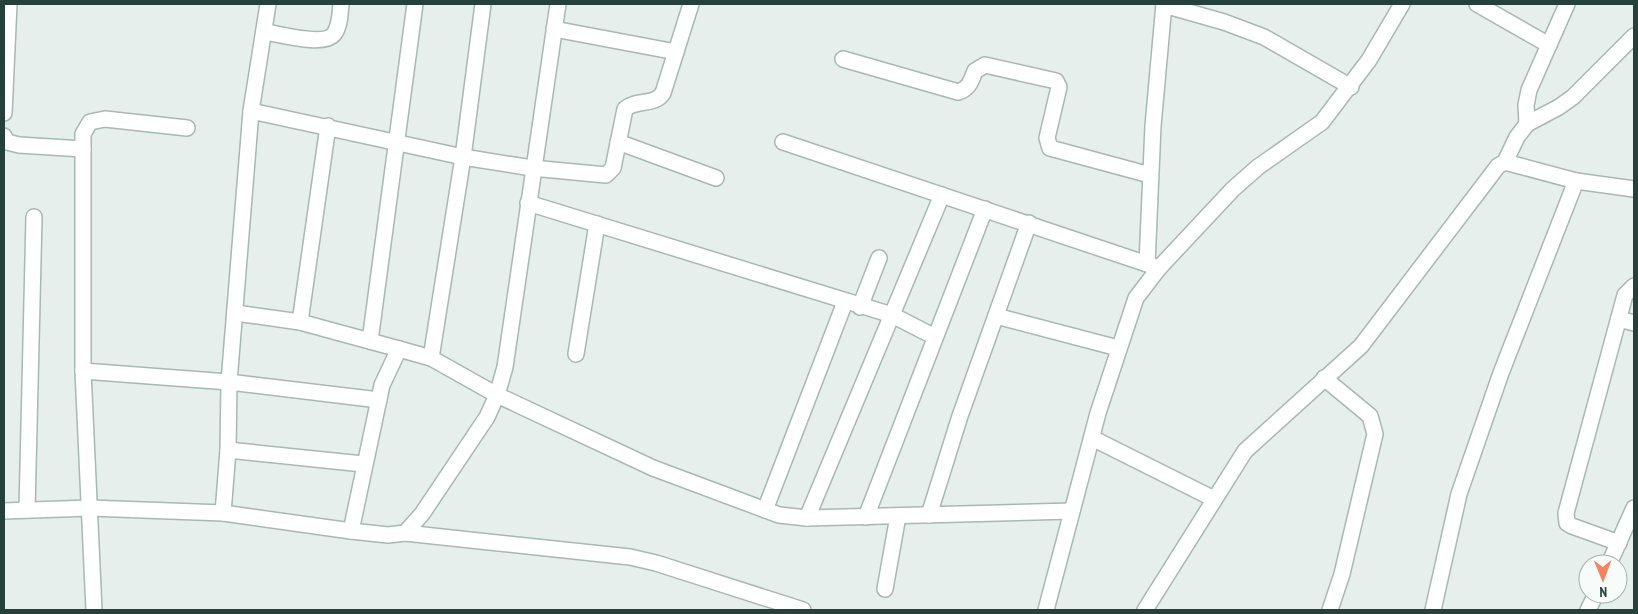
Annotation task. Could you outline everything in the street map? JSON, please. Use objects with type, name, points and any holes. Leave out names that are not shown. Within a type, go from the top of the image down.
[{"type":"street","points":[[4,113],[9,4]]},
{"type":"street","points":[[223,513],[228,450],[229,382],[251,111],[268,4]]},
{"type":"street","points":[[265,32],[318,41],[329,39],[335,34],[339,23],[341,4]]},
{"type":"street","points":[[370,341],[415,4]]},
{"type":"street","points":[[431,358],[463,157],[483,4]]},
{"type":"street","points":[[405,533],[422,514],[487,417],[497,395],[505,367],[532,168],[558,4]]},
{"type":"street","points":[[251,111],[328,126],[395,143],[463,157],[532,168],[606,175],[613,168],[625,109],[632,104],[661,97],[691,4]]},
{"type":"street","points":[[1153,266],[1150,175],[1164,4],[1211,11],[1264,37],[1351,87]]},
{"type":"street","points":[[1046,610],[1118,348],[1136,298],[1153,266],[1258,167],[1322,122],[1351,87],[1402,4]]},
{"type":"street","points":[[1477,4],[1548,45]]},
{"type":"street","points":[[1527,124],[1526,105],[1529,90],[1567,4]]},
{"type":"street","points":[[554,29],[676,52]]},
{"type":"street","points":[[1145,610],[1245,450],[1361,346],[1444,239],[1492,171],[1505,162],[1517,137],[1527,124],[1559,107],[1572,97],[1634,36]]},
{"type":"street","points":[[843,59],[958,92],[970,84],[974,71],[985,65],[1056,81],[1059,87],[1047,138],[1050,148],[1150,175]]},
{"type":"street","points":[[94,610],[83,371],[83,134],[90,122],[105,118],[187,128]]},
{"type":"street","points":[[300,322],[328,126]]},
{"type":"street","points":[[4,136],[7,142],[18,145],[83,149]]},
{"type":"street","points":[[618,142],[716,178]]},
{"type":"street","points":[[783,142],[1153,266]]},
{"type":"street","points":[[1505,162],[1576,181],[1634,189]]},
{"type":"street","points":[[1433,610],[1459,494],[1501,373],[1576,181]]},
{"type":"street","points":[[807,518],[942,195]]},
{"type":"street","points":[[528,203],[860,307],[892,315],[935,337]]},
{"type":"street","points":[[866,516],[985,209]]},
{"type":"street","points":[[27,510],[34,217]]},
{"type":"street","points":[[929,515],[960,416],[1029,223]]},
{"type":"street","points":[[576,354],[597,224]]},
{"type":"street","points":[[860,307],[879,258]]},
{"type":"street","points":[[1619,543],[1572,526],[1567,523],[1566,519],[1591,418],[1625,295],[1634,286]]},
{"type":"street","points":[[765,510],[845,302]]},
{"type":"street","points":[[236,313],[300,322],[431,358],[497,395],[653,468],[779,515],[807,518],[1072,511]]},
{"type":"street","points":[[996,316],[1118,348]]},
{"type":"street","points":[[1619,319],[1634,323]]},
{"type":"street","points":[[351,531],[363,464],[382,385],[399,349]]},
{"type":"street","points":[[83,371],[229,382],[379,400]]},
{"type":"street","points":[[1324,378],[1370,416],[1375,434],[1342,574],[1330,610]]},
{"type":"street","points":[[1092,438],[1214,499]]},
{"type":"street","points":[[228,450],[363,464]]},
{"type":"street","points":[[4,511],[90,508],[223,513],[351,531],[388,535],[405,533],[630,557],[656,563],[803,610]]},
{"type":"street","points":[[1614,554],[1634,508]]},
{"type":"street","points":[[886,589],[898,516]]}]
